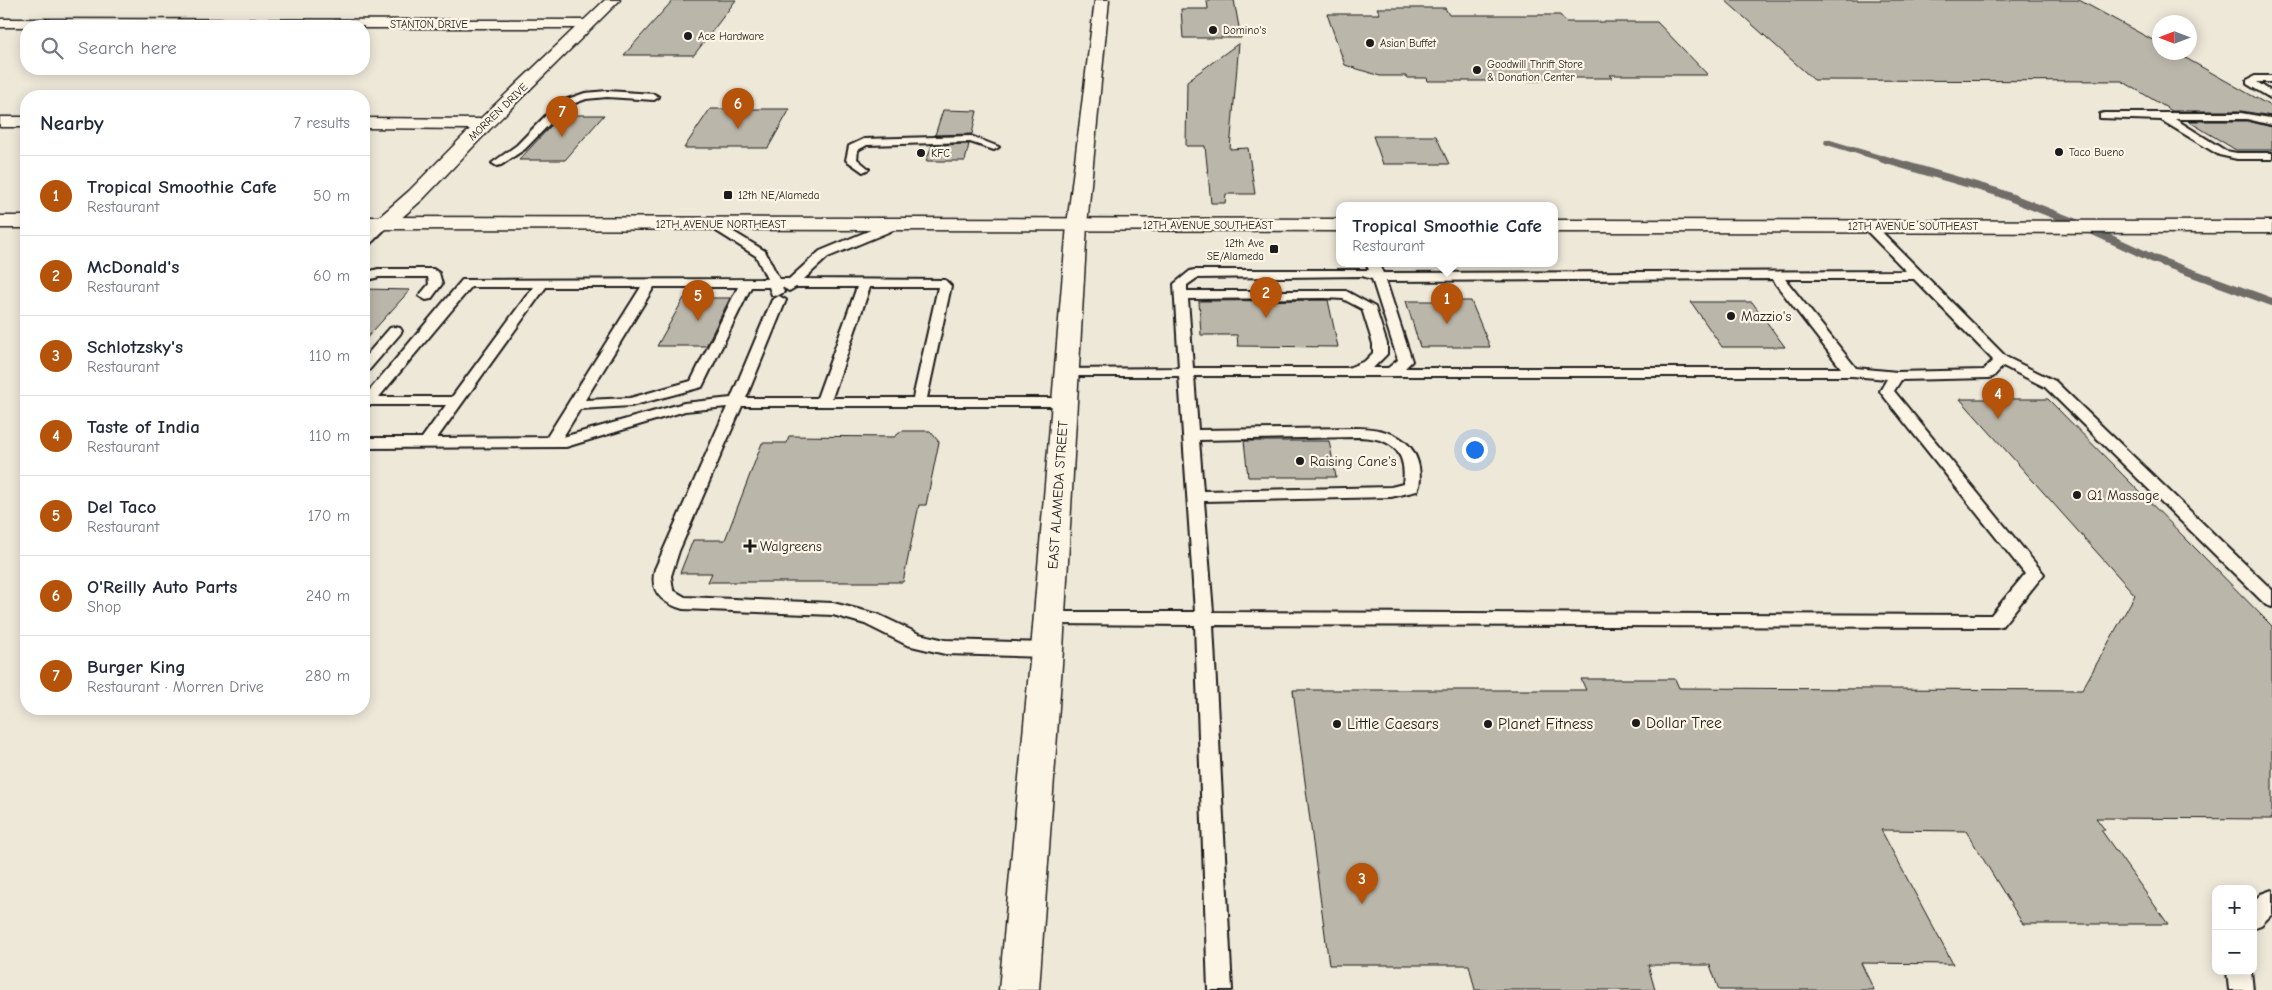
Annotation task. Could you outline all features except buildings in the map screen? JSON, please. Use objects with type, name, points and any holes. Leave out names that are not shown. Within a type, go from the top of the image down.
[{"type":"main road","name":"MORREN DRIVE","points":[[384,223],[416,195],[485,124],[613,0]]},
{"type":"main road","name":"EAST ALAMEDA STREET","points":[[1019,990],[1047,650],[1077,225],[1102,0]]},
{"type":"main road","name":"STANTON DRIVE","points":[[0,22],[20,22]]},
{"type":"main road","name":"STANTON DRIVE","points":[[370,23],[588,24]]},
{"type":"main road","points":[[0,122],[20,122]]},
{"type":"main road","points":[[370,123],[485,124]]},
{"type":"main road","points":[[0,222],[20,222]]},
{"type":"main road","name":"12TH AVENUE NORTHEAST","points":[[370,223],[1077,225]]},
{"type":"main road","name":"12TH AVENUE SOUTHEAST","points":[[1077,225],[1336,225]]},
{"type":"main road","name":"12TH AVENUE SOUTHEAST","points":[[1558,226],[2272,227]]},
{"type":"lane","points":[[2272,79],[2250,82],[2272,96]]},
{"type":"lane","points":[[497,163],[522,147],[563,104],[585,96],[607,94],[654,97]]},
{"type":"lane","points":[[2104,116],[2230,116],[2262,118],[2272,122]]},
{"type":"lane","points":[[2162,116],[2223,153],[2237,156],[2272,156]]},
{"type":"lane","points":[[863,169],[851,160],[852,148],[864,142],[884,140],[971,140],[994,148]]},
{"type":"lane","points":[[370,237],[384,223]]},
{"type":"lane","points":[[714,224],[761,254],[770,270],[779,300]]},
{"type":"lane","points":[[894,225],[824,254],[811,264],[779,300],[737,402],[670,551],[663,570],[661,586],[665,594],[683,604],[833,609],[871,619],[914,640],[944,647],[1047,650]]},
{"type":"lane","points":[[1869,226],[2001,360],[2050,384],[2272,600]]},
{"type":"lane","points":[[1374,267],[1405,361],[1391,372]]},
{"type":"lane","points":[[1555,267],[1561,278]]},
{"type":"lane","points":[[1220,990],[1204,618],[1180,284],[1194,274],[1363,272],[1378,278],[1918,275]]},
{"type":"lane","points":[[370,275],[378,273],[433,273],[436,284]]},
{"type":"lane","points":[[1775,275],[1852,372]]},
{"type":"lane","points":[[426,443],[542,283]]},
{"type":"lane","points":[[552,442],[650,283]]},
{"type":"lane","points":[[575,405],[631,402],[697,384],[746,283]]},
{"type":"lane","points":[[823,402],[865,283]]},
{"type":"lane","points":[[436,284],[940,283],[945,286],[919,402]]},
{"type":"lane","points":[[426,296],[436,284]]},
{"type":"lane","points":[[370,396],[467,284]]},
{"type":"lane","points":[[1181,295],[1325,294],[1346,295],[1358,300],[1368,307],[1380,344],[1380,354],[1370,364],[1347,372]]},
{"type":"lane","points":[[370,360],[395,331]]},
{"type":"lane","points":[[1067,372],[1852,372],[1898,376],[1988,374],[2001,360]]},
{"type":"lane","points":[[1049,618],[1996,622],[2035,574],[1887,391],[1898,376]]},
{"type":"lane","points":[[370,401],[456,401]]},
{"type":"lane","points":[[370,443],[566,442],[684,407],[737,402],[1064,402]]},
{"type":"lane","points":[[1190,435],[1355,433],[1386,436],[1400,445],[1409,458],[1414,474],[1411,486],[1391,492],[1195,496]]},
{"type":"lane","points":[[2257,914],[2272,900]]},
{"type":"lane","points":[[2239,975],[2241,990]]},
{"type":"waterway","points":[[1827,142],[1887,160]]},
{"type":"waterway","points":[[1883,159],[1997,192],[2076,223],[2154,259],[2272,302]]},
{"type":"place","name":"Domino's","points":[[1213,30]]},
{"type":"place","name":"Ace Hardware","points":[[688,36]]},
{"type":"place","name":"Asian Buffet","points":[[1370,43]]},
{"type":"place","name":"Goodwill Thrift Store & Donation Center","points":[[1477,70]]},
{"type":"place","name":"O'Reilly Auto Parts","points":[[738,129]]},
{"type":"place","name":"Burger King","points":[[562,137]]},
{"type":"place","name":"Taco Bueno","points":[[2059,152]]},
{"type":"place","name":"KFC","points":[[921,153]]},
{"type":"place","name":"12th NE/Alameda","points":[[728,195]]},
{"type":"place","name":"12th Ave SE/Alameda","points":[[1274,249]]},
{"type":"place","name":"Mazzio's","points":[[1731,316]]},
{"type":"place","name":"McDonald's","points":[[1266,318]]},
{"type":"place","name":"Del Taco","points":[[698,321]]},
{"type":"place","name":"Tropical Smoothie Cafe","points":[[1447,324]]},
{"type":"place","name":"Taste of India","points":[[1998,419]]},
{"type":"place","name":"Raising Cane's","points":[[1300,461]]},
{"type":"place","name":"Q1 Massage","points":[[2077,495]]},
{"type":"place","name":"Walgreens","points":[[750,546]]},
{"type":"place","name":"Dollar Tree","points":[[1636,723]]},
{"type":"place","name":"Little Caesars","points":[[1337,724]]},
{"type":"place","name":"Planet Fitness","points":[[1488,724]]},
{"type":"place","name":"Schlotzsky's","points":[[1362,904]]}]
